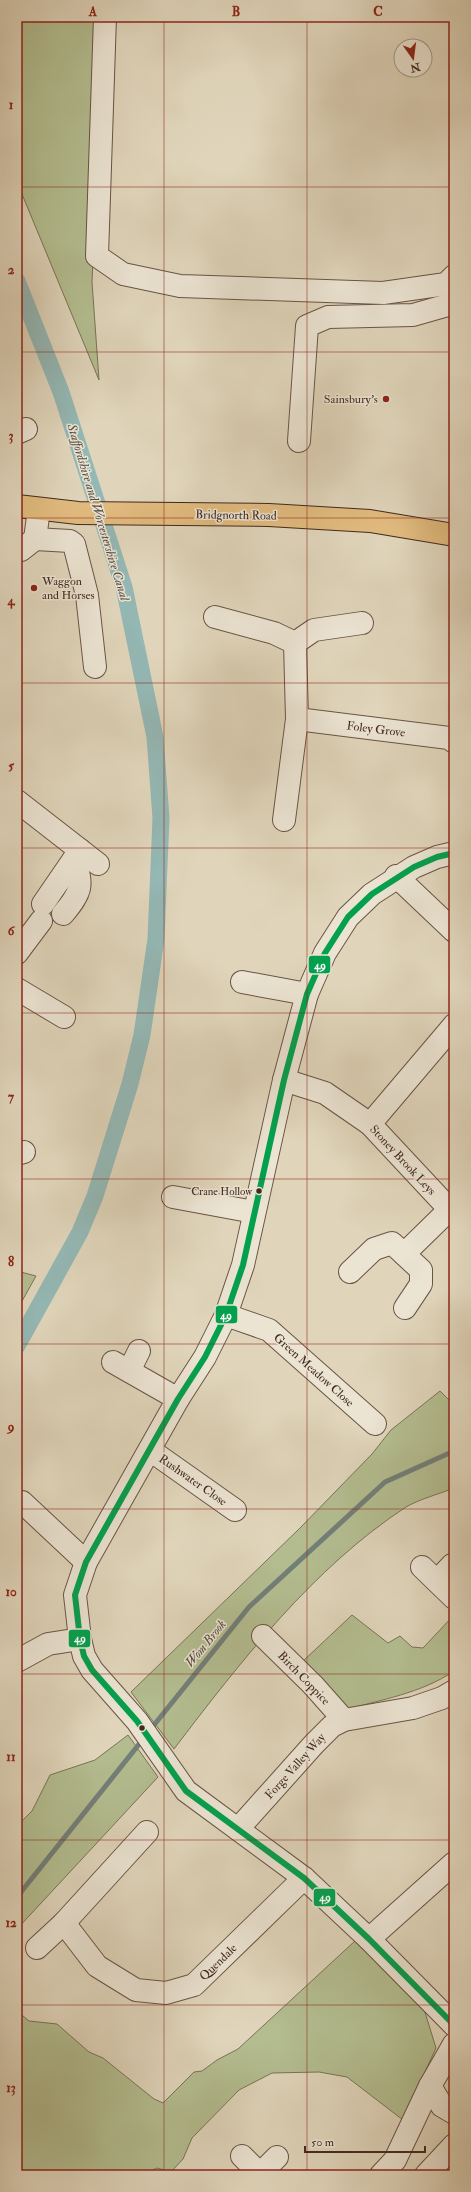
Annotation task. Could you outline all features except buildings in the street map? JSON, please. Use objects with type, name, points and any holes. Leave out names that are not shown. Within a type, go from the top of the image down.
[{"type":"main road","name":"Bridgnorth Road","points":[[17,506],[78,514],[269,515],[355,520],[454,535]]},
{"type":"street","points":[[105,17],[97,256],[107,265],[123,274],[180,286],[376,293],[446,284],[454,276]]},
{"type":"street","points":[[299,441],[307,326],[328,317],[414,315],[448,306],[454,306]]},
{"type":"street","points":[[39,509],[26,545],[70,541],[74,544],[87,595],[96,667]]},
{"type":"street","points":[[215,617],[274,633],[295,643]]},
{"type":"street","points":[[295,643],[314,630],[362,623]]},
{"type":"street","points":[[284,820],[297,719],[295,643]]},
{"type":"street","name":"Foley Grove","points":[[297,719],[449,738],[454,742]]},
{"type":"street","points":[[17,801],[74,858],[79,874],[79,891],[75,900],[63,914]]},
{"type":"street","points":[[454,853],[437,857],[396,876],[372,894],[348,916],[325,953],[307,994],[284,1080],[243,1265],[226,1315],[205,1357],[178,1399],[86,1562],[75,1595],[80,1639],[84,1656],[92,1670],[138,1721],[186,1791],[304,1878],[369,1939],[454,2024]]},
{"type":"street","points":[[74,858],[98,864]]},
{"type":"street","points":[[17,953],[74,858]]},
{"type":"street","points":[[396,876],[454,931]]},
{"type":"street","points":[[242,982],[307,994]]},
{"type":"street","points":[[17,989],[67,1019]]},
{"type":"street","points":[[370,1124],[454,1025]]},
{"type":"street","name":"Stoney Brook Leys","points":[[284,1080],[325,1094],[370,1124],[452,1212]]},
{"type":"street","points":[[173,1197],[192,1210],[254,1212]]},
{"type":"street","points":[[350,1272],[374,1250],[398,1249],[452,1212]]},
{"type":"street","points":[[398,1249],[421,1270],[421,1284],[405,1308]]},
{"type":"street","name":"Green Meadow Close","points":[[226,1315],[269,1330],[375,1424]]},
{"type":"street","points":[[139,1351],[121,1366],[178,1399]]},
{"type":"street","name":"Rushwater Close","points":[[150,1450],[236,1510]]},
{"type":"street","points":[[22,1502],[45,1512],[86,1562]]},
{"type":"street","points":[[452,1565],[430,1574],[454,1598]]},
{"type":"street","name":"Birch Coppice","points":[[264,1636],[313,1685],[344,1720]]},
{"type":"street","points":[[17,1661],[48,1644],[80,1639]]},
{"type":"street","name":"Forge Valley Way","points":[[238,1829],[332,1726],[344,1720],[413,1708],[442,1698],[454,1691]]},
{"type":"street","points":[[37,1948],[64,1923],[147,1832]]},
{"type":"street","points":[[369,1939],[454,1863]]},
{"type":"street","name":"Quendale","points":[[64,1923],[97,1966],[136,1990],[166,1993],[194,1984],[304,1878]]},
{"type":"street","points":[[381,2175],[395,2160],[430,2086],[454,2044]]},
{"type":"street","points":[[430,2086],[442,2106],[454,2112]]},
{"type":"street","points":[[426,2175],[454,2145]]},
{"type":"street","points":[[242,2156],[261,2175],[278,2157]]},
{"type":"green space","points":[[17,17],[103,17],[92,282],[99,380],[17,182]]},
{"type":"green space","points":[[17,1271],[36,1276],[17,1310]]},
{"type":"green space","points":[[440,1391],[454,1405],[454,1488],[406,1507],[372,1531],[340,1558],[309,1587],[252,1650],[174,1749],[131,1692],[300,1528],[372,1454],[391,1430]]},
{"type":"green space","points":[[352,1615],[388,1643],[400,1636],[412,1647],[423,1648],[454,1615],[454,1671],[442,1679],[415,1690],[344,1710],[331,1689],[315,1677],[301,1663]]},
{"type":"green space","points":[[128,1735],[158,1777],[17,1929],[17,1826],[32,1811],[50,1775],[95,1760]]},
{"type":"green space","points":[[356,1940],[424,2009],[436,2048],[403,2120],[347,2077],[319,2072],[272,2073],[239,2090],[192,2138],[183,2159],[171,2172],[157,2168],[142,2175],[17,2175],[17,2011],[29,2021],[57,2024],[89,2052],[103,2058],[154,2099],[163,2103],[194,2072],[202,2071],[217,2060],[238,2049]]},
{"type":"waterway","name":"Staffordshire and Worcestershire Canal","points":[[17,281],[61,392],[124,587],[155,737],[161,818],[156,939],[142,1035],[130,1084],[95,1196],[80,1232],[17,1346]]},
{"type":"waterway","name":"Wom Brook","points":[[150,1730],[249,1607],[385,1482],[454,1451]]},
{"type":"waterway","name":"Wom Brook","points":[[17,1897],[144,1738]]},
{"type":"transit line","name":"49","points":[[454,853],[437,857],[414,867],[372,894],[348,917],[325,953],[307,994],[284,1080],[243,1265],[226,1315],[205,1357],[178,1399],[86,1562],[75,1595],[80,1639],[84,1656],[92,1670],[137,1721],[186,1791],[304,1878],[369,1939],[454,2025]]},
{"type":"place","name":"Sainsbury's","points":[[386,399]]},
{"type":"place","name":"Waggon and Horses","points":[[34,588]]},
{"type":"place","name":"Crane Hollow","points":[[259,1191]]}]
